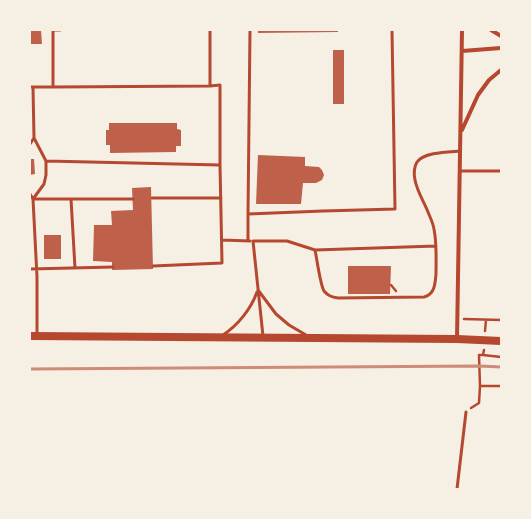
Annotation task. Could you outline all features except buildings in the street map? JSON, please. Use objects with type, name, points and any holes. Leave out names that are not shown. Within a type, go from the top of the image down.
[{"type":"main road","points":[[34,336],[457,339],[501,341]]},
{"type":"street","points":[[457,339],[462,30]]},
{"type":"street","points":[[491,30],[501,36]]},
{"type":"street","points":[[462,51],[501,48]]},
{"type":"street","points":[[461,133],[478,95],[489,80],[501,70]]},
{"type":"lane","points":[[53,87],[53,30],[60,30]]},
{"type":"lane","points":[[210,30],[210,86]]},
{"type":"lane","points":[[248,241],[250,30]]},
{"type":"lane","points":[[248,214],[395,209],[392,30]]},
{"type":"lane","points":[[33,199],[44,184],[46,175],[46,161],[34,138],[32,87],[220,86],[222,263],[153,266]]},
{"type":"lane","points":[[30,144],[34,138]]},
{"type":"lane","points":[[315,250],[324,290],[331,297],[427,296],[432,292],[435,285],[436,246],[434,228],[415,182],[415,167],[417,162],[430,154],[460,151]]},
{"type":"lane","points":[[46,161],[220,165]]},
{"type":"lane","points":[[460,171],[501,171]]},
{"type":"lane","points":[[30,194],[33,199],[37,277],[34,336]]},
{"type":"lane","points":[[152,198],[221,198]]},
{"type":"lane","points":[[33,199],[133,199]]},
{"type":"lane","points":[[71,199],[75,268]]},
{"type":"lane","points":[[222,240],[287,242],[315,250],[436,246]]},
{"type":"lane","points":[[253,241],[263,337]]},
{"type":"lane","points":[[30,269],[113,267]]},
{"type":"lane","points":[[220,337],[227,332],[250,307],[258,290]]},
{"type":"lane","points":[[258,290],[276,314],[289,325],[309,338]]},
{"type":"lane","points":[[457,489],[466,412]]},
{"type":"path","points":[[458,318],[501,320]]},
{"type":"path","points":[[483,356],[486,320]]},
{"type":"path","points":[[466,412],[479,403],[479,355],[501,357]]},
{"type":"path","points":[[480,386],[501,386]]},
{"type":"railway","points":[[30,369],[501,367]]}]
